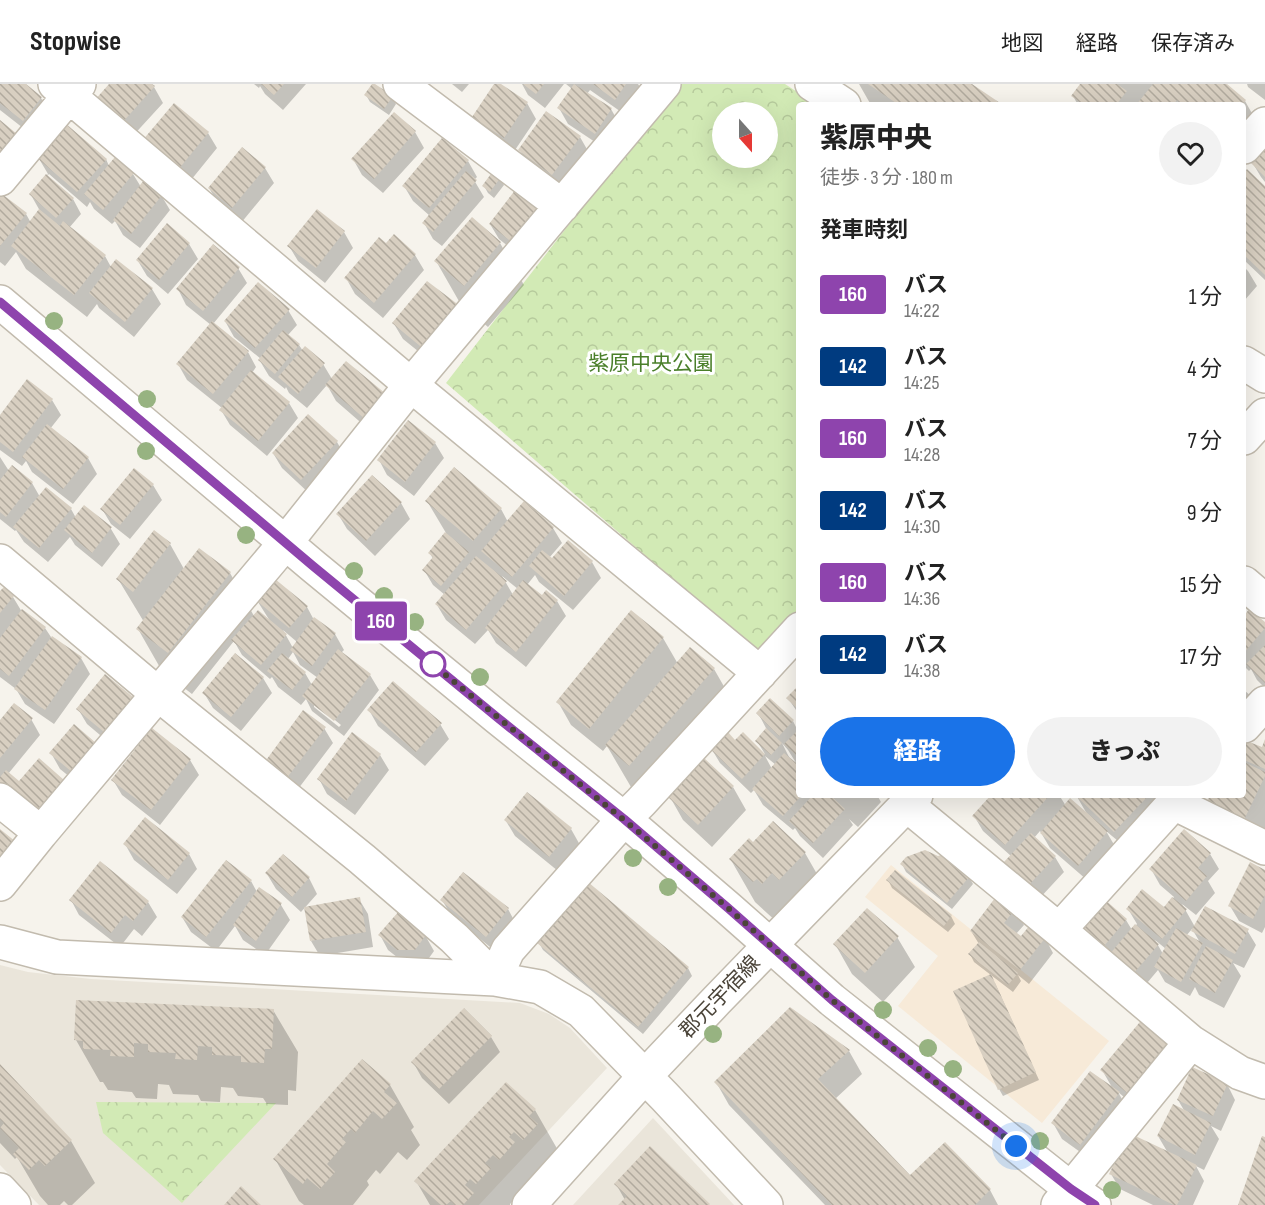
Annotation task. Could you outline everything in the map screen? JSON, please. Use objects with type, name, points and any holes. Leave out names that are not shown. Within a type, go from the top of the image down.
[{"type":"street","points":[[400,84],[562,206]]},
{"type":"street","points":[[0,884],[286,542],[411,385],[664,84]]},
{"type":"street","points":[[812,84],[839,102]]},
{"type":"street","points":[[0,179],[68,88],[411,385],[760,673]]},
{"type":"street","points":[[1246,145],[1265,124]]},
{"type":"street","points":[[0,302],[498,718],[624,819],[832,1000],[1074,1200],[1191,1042]]},
{"type":"street","points":[[1246,364],[1265,376]]},
{"type":"street","points":[[1246,436],[1265,415]]},
{"type":"street","points":[[0,561],[158,694],[362,859],[454,938],[495,979]]},
{"type":"street","points":[[1246,585],[1265,601]]},
{"type":"street","points":[[495,979],[508,950],[624,819],[796,633]]},
{"type":"street","points":[[1246,724],[1265,703]]},
{"type":"street","points":[[1059,930],[1177,799],[1265,848]]},
{"type":"street","points":[[0,800],[41,833]]},
{"type":"street","points":[[912,800],[1059,930],[1191,1042],[1240,1073],[1265,1082]]},
{"type":"street","name":"郡元宇宿線","points":[[529,1205],[645,1076],[769,945],[912,800]]},
{"type":"street","points":[[0,942],[57,957],[495,979],[540,987],[581,1011],[766,1205]]},
{"type":"shaded area","points":[[891,865],[1109,1041],[1042,1123],[898,1006],[938,956],[865,897]]},
{"type":"shaded area","points":[[0,965],[28,972],[91,979],[520,1003],[549,1014],[570,1028],[607,1068],[479,1205],[39,1205],[0,1165]]},
{"type":"shaded area","points":[[653,1118],[734,1205],[573,1205]]},
{"type":"green space","name":"紫原中央公園","points":[[678,84],[785,84],[812,102],[796,102],[796,611],[759,654],[446,383]]},
{"type":"green space","points":[[96,1102],[276,1103],[182,1203],[103,1133]]},
{"type":"building","points":[[0,84],[26,84],[42,97],[23,121],[0,103]]},
{"type":"building","points":[[109,84],[152,84],[155,86],[121,124],[94,101]]},
{"type":"building","points":[[261,84],[284,84],[274,95]]},
{"type":"building","points":[[372,84],[393,96],[384,109],[364,95]]},
{"type":"building","points":[[494,84],[501,84],[528,102],[504,138],[472,117]]},
{"type":"building","points":[[523,84],[544,84],[536,94]]},
{"type":"building","points":[[574,84],[612,108],[595,134],[557,108]]},
{"type":"building","points":[[593,84],[626,84],[615,100]]},
{"type":"building","points":[[868,84],[972,84],[999,102],[895,102]]},
{"type":"building","points":[[1080,84],[1117,84],[1127,91],[1118,102],[1080,102],[1071,96]]},
{"type":"building","points":[[1153,84],[1227,84],[1246,100],[1244,102],[1179,102],[1177,100],[1175,102],[1138,102]]},
{"type":"building","points":[[174,103],[209,132],[178,170],[142,141]]},
{"type":"building","points":[[546,111],[581,136],[552,175],[518,150]]},
{"type":"building","points":[[394,112],[416,131],[374,179],[351,159]]},
{"type":"building","points":[[0,120],[17,134],[0,154]]},
{"type":"building","points":[[65,123],[107,159],[77,192],[36,157]]},
{"type":"building","points":[[442,138],[469,160],[429,208],[402,186]]},
{"type":"building","points":[[242,147],[266,167],[232,208],[208,188]]},
{"type":"building","points":[[1265,147],[1265,177],[1250,162]]},
{"type":"building","points":[[115,157],[134,173],[103,210],[84,194]]},
{"type":"building","points":[[1246,170],[1265,186],[1265,275],[1246,257]]},
{"type":"building","points":[[466,171],[477,180],[433,232],[422,223]]},
{"type":"building","points":[[493,171],[501,177],[490,192],[482,186]]},
{"type":"building","points":[[46,174],[74,198],[56,218],[29,194]]},
{"type":"building","points":[[144,180],[163,194],[131,234],[113,220]]},
{"type":"building","points":[[516,189],[541,209],[514,244],[489,224]]},
{"type":"building","points":[[2,194],[27,213],[0,246],[0,196]]},
{"type":"building","points":[[39,209],[60,226],[63,221],[106,255],[74,295],[11,246]]},
{"type":"building","points":[[317,209],[345,231],[316,268],[287,246]]},
{"type":"building","points":[[472,217],[501,242],[464,286],[434,261]]},
{"type":"building","points":[[167,223],[190,243],[159,280],[136,260]]},
{"type":"building","points":[[394,234],[416,254],[374,303],[344,278],[379,237],[386,243]]},
{"type":"building","points":[[213,244],[240,267],[203,311],[176,289]]},
{"type":"building","points":[[116,259],[153,288],[125,322],[89,293]]},
{"type":"building","points":[[427,281],[460,306],[425,350],[392,323]]},
{"type":"building","points":[[258,282],[290,309],[255,348],[224,321]]},
{"type":"building","points":[[212,321],[249,351],[213,394],[176,364]]},
{"type":"building","points":[[283,330],[300,344],[275,374],[258,360]]},
{"type":"building","points":[[305,346],[325,363],[298,394],[278,377]]},
{"type":"building","points":[[346,361],[386,394],[365,419],[325,385]]},
{"type":"building","points":[[251,370],[290,402],[258,441],[219,410]]},
{"type":"building","points":[[27,379],[53,399],[13,452],[0,442],[0,415]]},
{"type":"building","points":[[308,414],[338,441],[301,480],[272,453]]},
{"type":"building","points":[[408,420],[436,442],[405,482],[377,460]]},
{"type":"building","points":[[47,424],[89,457],[63,489],[22,457]]},
{"type":"building","points":[[12,465],[33,482],[6,517],[0,512],[0,480]]},
{"type":"building","points":[[454,467],[502,508],[473,541],[425,501]]},
{"type":"building","points":[[134,468],[154,484],[120,525],[100,509]]},
{"type":"building","points":[[372,475],[402,502],[366,541],[336,514]]},
{"type":"building","points":[[46,487],[72,508],[39,548],[13,527]]},
{"type":"building","points":[[524,501],[554,527],[512,577],[481,551]]},
{"type":"building","points":[[84,505],[112,527],[92,553],[64,530]]},
{"type":"building","points":[[154,530],[171,543],[133,592],[116,579]]},
{"type":"building","points":[[445,532],[469,552],[441,586],[422,570],[433,557],[428,553]]},
{"type":"building","points":[[568,540],[593,561],[564,596],[529,566],[542,550],[552,558]]},
{"type":"building","points":[[199,548],[231,572],[168,653],[136,629]]},
{"type":"building","points":[[476,556],[507,581],[466,630],[435,604]]},
{"type":"building","points":[[275,579],[308,606],[289,628],[257,601]]},
{"type":"building","points":[[523,580],[542,595],[546,590],[558,600],[516,652],[485,628]]},
{"type":"building","points":[[4,587],[14,596],[0,613],[0,591]]},
{"type":"building","points":[[22,609],[46,627],[9,676],[0,669],[0,638]]},
{"type":"building","points":[[1249,609],[1265,622],[1265,628],[1246,651],[1246,613]]},
{"type":"building","points":[[258,610],[287,634],[261,665],[231,640]]},
{"type":"building","points":[[631,610],[664,637],[589,729],[556,702]]},
{"type":"building","points":[[314,617],[336,633],[312,666],[290,650]]},
{"type":"building","points":[[52,636],[82,657],[45,710],[14,689]]},
{"type":"building","points":[[1265,645],[1265,683],[1246,664]]},
{"type":"building","points":[[690,647],[715,668],[629,766],[605,745]]},
{"type":"building","points":[[338,649],[371,674],[334,721],[302,696]]},
{"type":"building","points":[[235,653],[264,677],[231,717],[202,693]]},
{"type":"building","points":[[282,653],[306,672],[292,690],[267,671]]},
{"type":"building","points":[[105,674],[133,697],[104,732],[76,709]]},
{"type":"building","points":[[393,681],[442,723],[416,752],[367,710]]},
{"type":"building","points":[[796,688],[796,707],[786,698]]},
{"type":"building","points":[[770,698],[794,720],[779,736],[756,713]]},
{"type":"building","points":[[14,703],[33,718],[0,758],[0,720]]},
{"type":"building","points":[[303,710],[326,727],[286,779],[264,763]]},
{"type":"building","points":[[74,724],[96,743],[72,772],[49,753]]},
{"type":"building","points":[[152,728],[191,759],[151,810],[111,780]]},
{"type":"building","points":[[766,728],[782,743],[771,755],[755,741]]},
{"type":"building","points":[[726,730],[735,740],[743,732],[765,754],[742,779],[709,748]]},
{"type":"building","points":[[352,732],[381,754],[346,801],[317,779]]},
{"type":"building","points":[[796,732],[796,755],[784,744]]},
{"type":"building","points":[[1265,739],[1265,769],[1246,761],[1246,741],[1262,747]]},
{"type":"building","points":[[784,753],[796,763],[796,798],[799,798],[783,816],[752,789]]},
{"type":"building","points":[[39,758],[64,780],[34,813],[0,783],[0,777],[6,770],[19,781]]},
{"type":"building","points":[[704,758],[734,786],[698,825],[668,797]]},
{"type":"building","points":[[1246,763],[1265,772],[1243,822],[1206,804],[1209,798],[1246,798]]},
{"type":"building","points":[[527,792],[572,828],[549,857],[504,820]]},
{"type":"building","points":[[810,798],[833,798],[845,809],[813,843],[789,821]]},
{"type":"building","points":[[988,798],[1047,798],[1005,845],[972,816]]},
{"type":"building","points":[[1070,798],[1108,831],[1078,866],[1040,833]]},
{"type":"building","points":[[1078,798],[1146,798],[1114,832]]},
{"type":"building","points":[[145,817],[190,853],[168,880],[123,844]]},
{"type":"building","points":[[773,821],[806,852],[779,880],[772,873],[762,884],[757,879],[753,882],[729,859],[749,838],[753,842]]},
{"type":"building","points":[[0,829],[16,842],[0,861]]},
{"type":"building","points":[[1184,829],[1211,853],[1198,868],[1207,876],[1186,901],[1149,869]]},
{"type":"building","points":[[1031,833],[1056,856],[1028,886],[1003,863]]},
{"type":"building","points":[[925,850],[938,856],[944,854],[970,876],[947,903],[900,864],[906,857]]},
{"type":"building","points":[[283,854],[310,877],[292,897],[265,873]]},
{"type":"building","points":[[226,860],[252,880],[206,937],[181,917]]},
{"type":"building","points":[[100,861],[149,901],[133,921],[125,915],[111,933],[69,900]]},
{"type":"building","points":[[1250,862],[1265,870],[1265,895],[1253,919],[1228,906]]},
{"type":"building","points":[[895,870],[952,915],[944,926],[886,880]]},
{"type":"building","points":[[463,872],[509,908],[486,937],[440,900]]},
{"type":"building","points":[[588,882],[689,967],[638,1027],[537,943]]},
{"type":"building","points":[[259,887],[282,903],[256,941],[233,925]]},
{"type":"building","points":[[1142,889],[1164,907],[1172,897],[1187,909],[1162,939],[1126,909]]},
{"type":"building","points":[[998,894],[1016,908],[1004,923],[1021,936],[1030,925],[1046,937],[1020,970],[970,931]]},
{"type":"building","points":[[360,897],[366,932],[310,941],[304,907]]},
{"type":"building","points":[[1103,898],[1127,919],[1104,946],[1080,925]]},
{"type":"building","points":[[1205,906],[1249,929],[1235,954],[1191,931]]},
{"type":"building","points":[[867,908],[899,936],[865,973],[833,944]]},
{"type":"building","points":[[400,910],[426,935],[415,950],[397,950],[378,935]]},
{"type":"building","points":[[1135,924],[1159,944],[1133,974],[1109,955]]},
{"type":"building","points":[[1176,928],[1203,943],[1181,982],[1154,967]]},
{"type":"building","points":[[979,942],[1018,973],[1008,985],[968,954]]},
{"type":"building","points":[[1206,946],[1233,960],[1215,993],[1189,979]]},
{"type":"building","points":[[991,974],[1036,1072],[998,1090],[953,991]]},
{"type":"building","points":[[76,1000],[274,1009],[272,1049],[265,1049],[264,1063],[241,1062],[241,1056],[212,1055],[212,1047],[198,1046],[197,1060],[175,1059],[176,1053],[148,1052],[148,1044],[134,1043],[134,1057],[110,1056],[111,1050],[83,1049],[83,1041],[74,1040]]},
{"type":"building","points":[[790,1007],[850,1050],[818,1079],[910,1175],[945,1142],[991,1189],[975,1205],[832,1205],[714,1082]]},
{"type":"building","points":[[464,1008],[492,1036],[439,1089],[411,1062]]},
{"type":"building","points":[[1144,1017],[1171,1040],[1127,1093],[1100,1070]]},
{"type":"building","points":[[362,1059],[391,1084],[384,1092],[397,1103],[382,1119],[373,1111],[355,1133],[351,1129],[342,1139],[346,1142],[327,1164],[335,1172],[320,1189],[307,1178],[303,1184],[273,1159]]},
{"type":"building","points":[[0,1064],[72,1140],[45,1166],[39,1160],[29,1170],[13,1154],[19,1148],[0,1128],[4,1123],[0,1119]]},
{"type":"building","points":[[1192,1067],[1228,1083],[1213,1116],[1177,1100]]},
{"type":"building","points":[[1090,1071],[1120,1092],[1080,1145],[1051,1123]]},
{"type":"building","points":[[506,1082],[536,1109],[529,1116],[538,1124],[523,1140],[514,1132],[509,1137],[515,1142],[499,1160],[493,1155],[485,1163],[491,1168],[476,1184],[470,1179],[465,1185],[474,1193],[463,1205],[455,1205],[451,1201],[446,1205],[441,1205],[414,1181]]},
{"type":"building","points":[[1173,1104],[1211,1123],[1195,1155],[1157,1136]]},
{"type":"building","points":[[1129,1133],[1197,1165],[1177,1205],[1109,1174]]},
{"type":"building","points":[[1262,1136],[1265,1137],[1265,1205],[1238,1205]]},
{"type":"building","points":[[650,1146],[710,1204],[618,1205],[627,1196],[614,1184]]},
{"type":"building","points":[[241,1186],[261,1205],[224,1205]]},
{"type":"bus line","name":"160","points":[[0,302],[313,566],[624,819],[832,1000],[1071,1189],[1095,1205]]},
{"type":"route","points":[[433,664],[431,663],[640,833],[832,1000],[1016,1146]]}]
